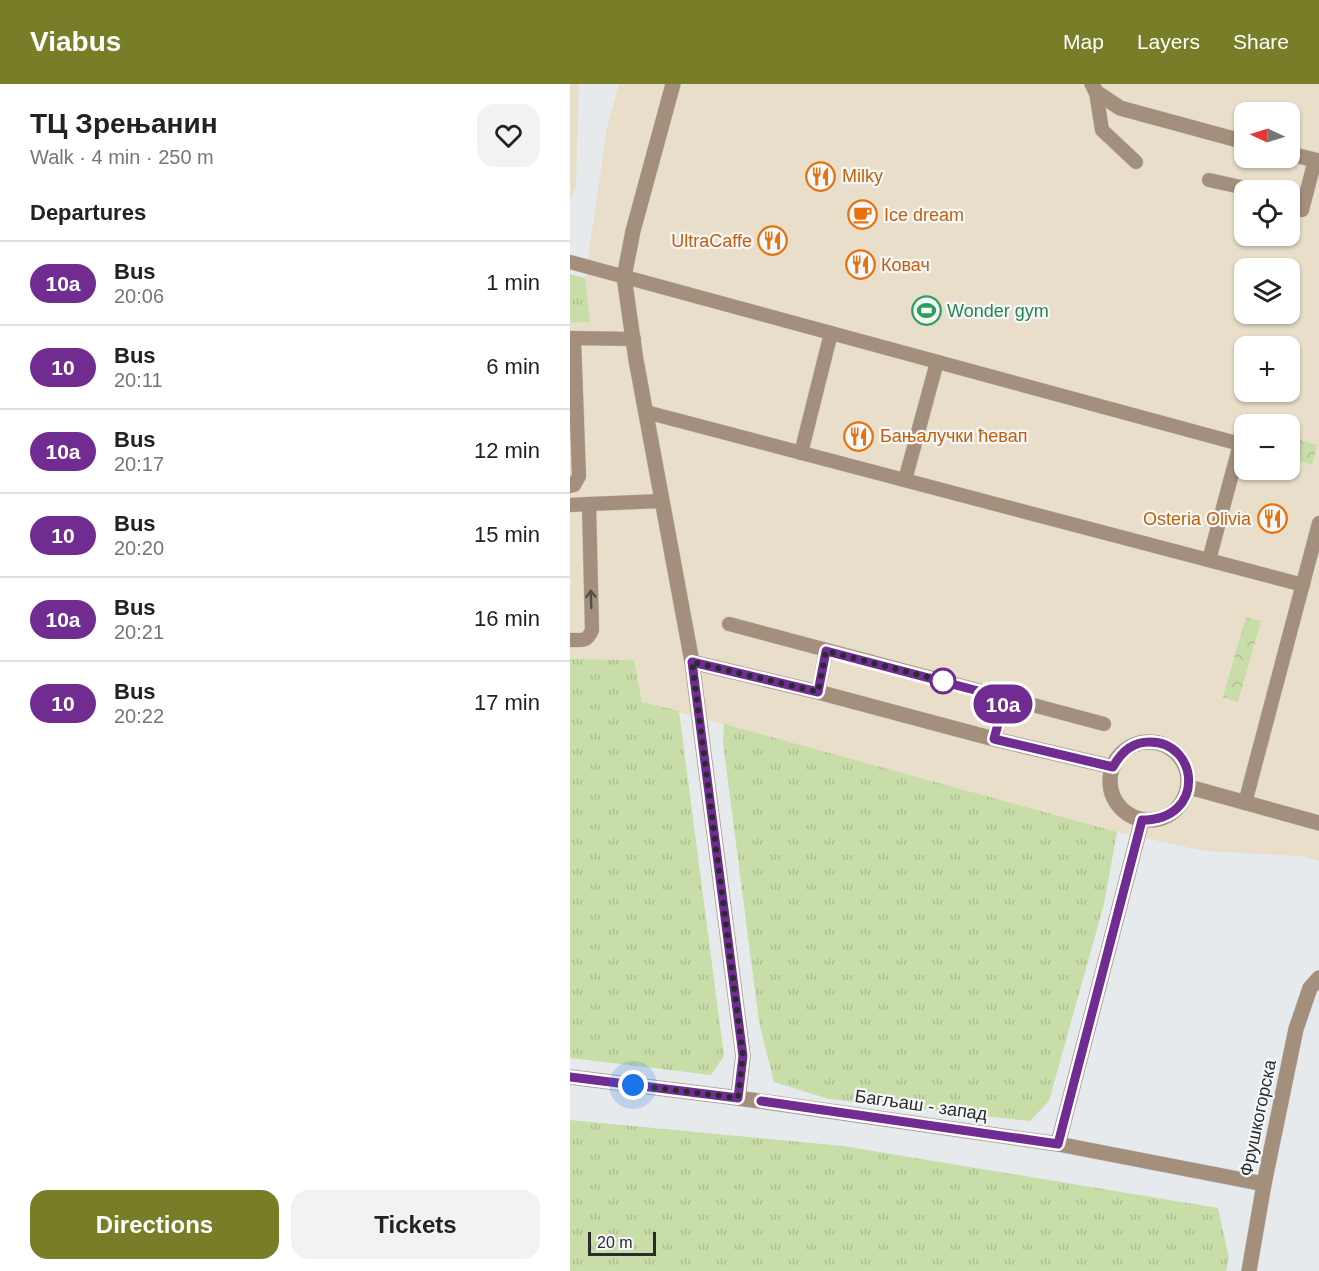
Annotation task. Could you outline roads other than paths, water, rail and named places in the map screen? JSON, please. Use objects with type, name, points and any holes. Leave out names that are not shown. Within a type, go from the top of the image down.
[{"type":"street","points":[[673,84],[633,231],[624,277],[636,360],[692,662],[743,1056],[738,1098]]},
{"type":"street","points":[[1094,88],[1120,108],[1234,139]]},
{"type":"street","points":[[1300,157],[1317,161]]},
{"type":"street","points":[[692,662],[1113,767]]},
{"type":"street","points":[[1144,742],[1155,742],[1174,750],[1181,758],[1189,777],[1189,787],[1185,799],[1177,810],[1161,819],[1142,820],[1122,810],[1115,801],[1110,778],[1118,757],[1125,750],[1144,742]]},
{"type":"street","points":[[1189,787],[1319,823]]},
{"type":"street","points":[[1058,1144],[1142,820]]},
{"type":"street","name":"Фрушкогорска","points":[[1249,1271],[1264,1184],[1296,1029],[1310,988],[1319,978]]},
{"type":"street","name":"Багљаш - запад","points":[[570,1077],[738,1098],[1058,1144],[1264,1184]]},
{"type":"lane","points":[[1094,88],[1102,130],[1136,162]]},
{"type":"lane","points":[[1300,199],[1317,161]]},
{"type":"lane","points":[[1209,180],[1234,186]]},
{"type":"lane","points":[[570,262],[1240,444],[1209,560]]},
{"type":"lane","points":[[801,453],[831,333]]},
{"type":"lane","points":[[570,486],[574,486],[579,476],[572,339],[634,339]]},
{"type":"lane","points":[[905,480],[937,362]]},
{"type":"lane","points":[[646,411],[1303,585]]},
{"type":"lane","points":[[570,505],[662,501]]},
{"type":"lane","points":[[570,640],[589,638],[592,630],[589,504]]},
{"type":"lane","points":[[1245,803],[1319,523]]},
{"type":"lane","points":[[729,624],[1104,724]]},
{"type":"lane","points":[[818,692],[826,651]]},
{"type":"lane","points":[[994,739],[1005,698]]},
{"type":"place","name":"Milky","points":[[821,176]]},
{"type":"place","name":"Ice dream","points":[[863,215]]},
{"type":"place","name":"UltraCaffe","points":[[773,241]]},
{"type":"place","name":"Ковач","points":[[860,265]]},
{"type":"place","name":"Wonder gym","points":[[926,311]]},
{"type":"place","name":"Бањалучки ћевап","points":[[859,436]]},
{"type":"place","name":"Osteria Olivia","points":[[1272,519]]}]
